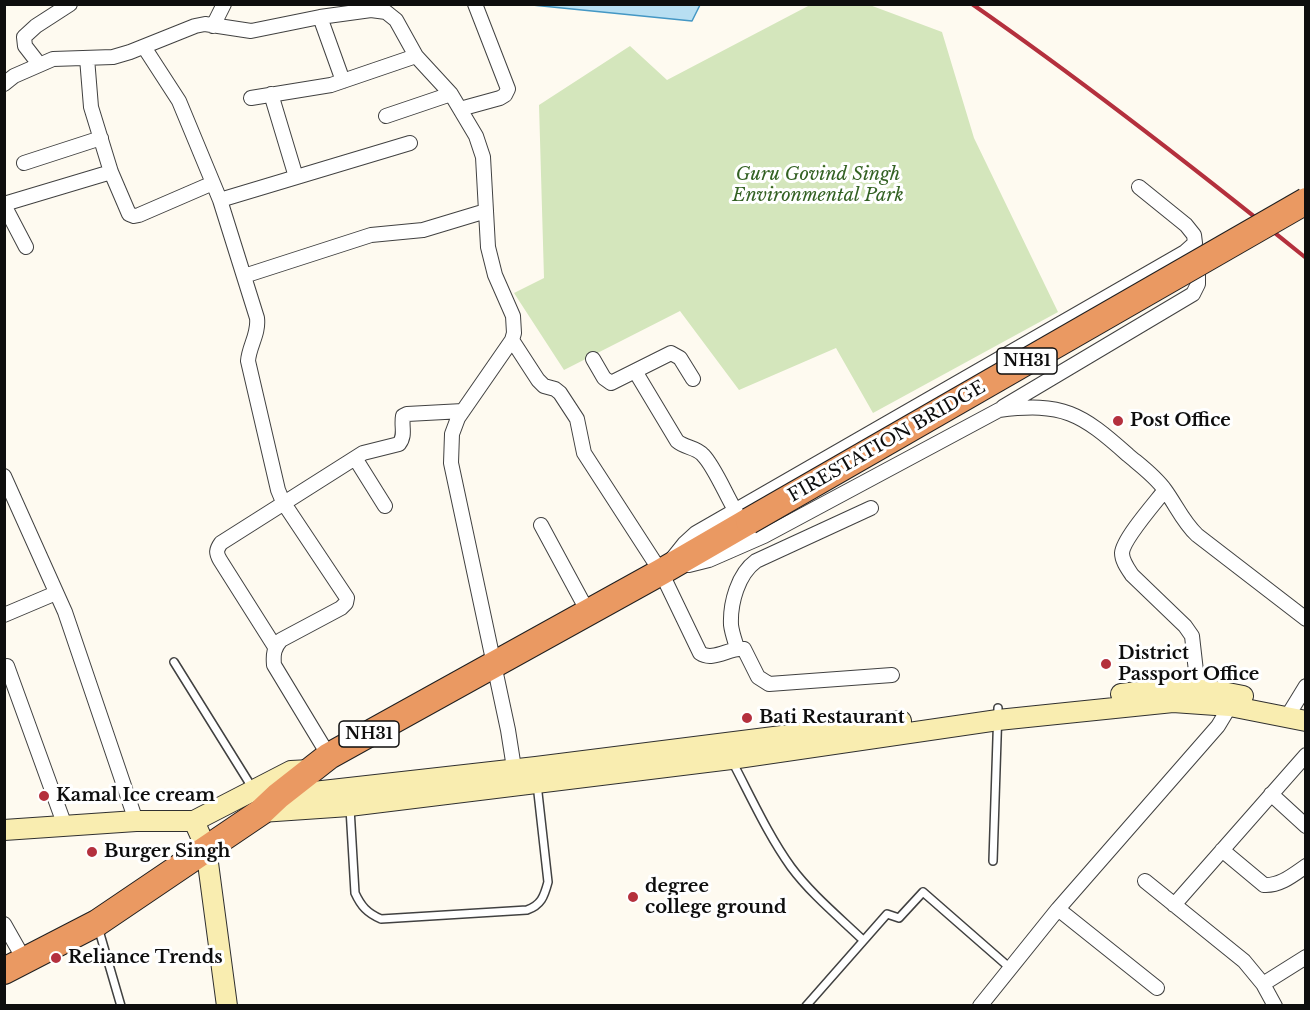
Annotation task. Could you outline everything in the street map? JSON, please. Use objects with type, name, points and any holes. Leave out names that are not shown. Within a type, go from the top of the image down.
[{"type":"highway","name":"FIRESTATION BRIDGE","points":[[742,516],[1305,201]]},
{"type":"highway","name":"NH31","points":[[15,966],[97,923],[206,848],[264,799],[320,763],[661,572],[742,516]]},
{"type":"street","points":[[39,64],[25,46],[24,37],[36,26],[70,4]]},
{"type":"street","points":[[213,26],[224,4]]},
{"type":"street","points":[[394,4],[396,20],[416,56],[451,94],[481,147],[488,247],[513,316],[512,340],[463,411],[452,434],[451,463],[514,768]]},
{"type":"street","points":[[460,109],[500,98],[508,89],[475,4]]},
{"type":"street","points":[[4,84],[14,76],[53,59],[112,57],[144,47],[195,26],[251,31],[320,17],[379,10],[386,12],[396,20]]},
{"type":"street","points":[[320,17],[343,81]]},
{"type":"street","points":[[144,47],[179,101],[220,200],[244,276],[258,326],[248,361],[278,490],[283,502],[347,598],[341,608],[281,640],[275,647],[273,655],[274,665],[320,763]]},
{"type":"street","points":[[251,98],[343,81],[416,56]]},
{"type":"street","points":[[87,58],[91,107],[125,210],[134,216],[213,183]]},
{"type":"street","points":[[271,94],[296,177]]},
{"type":"street","points":[[386,116],[451,94]]},
{"type":"street","points":[[24,163],[101,138]]},
{"type":"street","points":[[220,200],[410,143]]},
{"type":"street","points":[[26,247],[4,205],[111,172]]},
{"type":"street","points":[[635,371],[677,441],[698,451],[705,458],[742,516],[1179,255],[1195,243],[1194,235],[1186,225],[1139,187]]},
{"type":"street","points":[[244,276],[370,235],[423,230],[486,211]]},
{"type":"street","points":[[661,572],[710,560],[764,536],[999,410],[1193,294],[1198,284],[1198,271],[1179,255]]},
{"type":"street","points":[[512,340],[538,380],[544,386],[555,388],[566,401],[579,424],[584,453],[661,572],[700,653],[704,656],[712,656],[737,648],[744,649],[758,677],[769,684],[892,675]]},
{"type":"street","points":[[594,359],[604,378],[611,383],[671,353],[680,357],[693,379]]},
{"type":"street","points":[[999,410],[1026,406],[1066,411],[1083,418],[1100,430],[1157,481],[1187,526],[1197,536],[1302,611]]},
{"type":"street","points":[[275,647],[216,554],[217,548],[221,543],[283,502],[356,458],[369,451],[399,444],[404,435],[402,422],[407,414],[463,411]]},
{"type":"street","points":[[356,458],[385,506]]},
{"type":"street","points":[[4,476],[65,612],[136,821]]},
{"type":"street","points":[[1165,490],[1128,539],[1122,553],[1125,565],[1132,575],[1185,626],[1192,636],[1198,689]]},
{"type":"street","points":[[737,648],[731,627],[732,613],[740,578],[747,568],[756,561],[871,508]]},
{"type":"street","points":[[541,525],[588,612]]},
{"type":"street","points":[[4,615],[57,592]]},
{"type":"street","points":[[7,666],[65,826]]},
{"type":"street","points":[[1298,713],[1305,686]]},
{"type":"street","points":[[264,799],[349,806],[536,774],[727,751],[1173,688],[1213,690],[1298,713]]},
{"type":"street","points":[[998,714],[1173,702],[1298,713]]},
{"type":"street","points":[[980,1005],[1058,909],[1218,726],[1230,706]]},
{"type":"street","points":[[1174,905],[1305,755]]},
{"type":"street","points":[[4,830],[136,821],[194,821],[264,799],[514,768],[536,774]]},
{"type":"street","points":[[1271,794],[1305,826]]},
{"type":"street","points":[[194,821],[206,848],[227,1005]]},
{"type":"street","points":[[1222,850],[1264,885],[1272,886],[1280,883],[1305,866]]},
{"type":"street","points":[[1144,881],[1244,961],[1263,984],[1275,1005]]},
{"type":"street","points":[[1058,909],[1157,988]]},
{"type":"street","points":[[4,924],[15,966]]},
{"type":"street","points":[[1263,984],[1305,957]]},
{"type":"lane","points":[[174,662],[264,799]]},
{"type":"lane","points":[[993,861],[998,714]]},
{"type":"lane","points":[[727,751],[790,866],[802,881],[863,940]]},
{"type":"lane","points":[[349,806],[356,893],[361,905],[371,915],[381,919],[526,910],[536,907],[544,897],[548,882],[536,774]]},
{"type":"lane","points":[[806,1005],[886,915],[899,918],[922,892],[1010,968]]},
{"type":"lane","points":[[97,923],[121,1005]]},
{"type":"green space","name":"Guru Govind Singh Environmental Park","points":[[867,4],[942,32],[974,138],[1058,312],[873,413],[836,348],[739,390],[680,311],[564,370],[514,293],[544,278],[539,105],[630,46],[667,80],[810,5]]},
{"type":"water","points":[[532,5],[700,5],[692,21]]},
{"type":"railway","points":[[972,4],[1141,128],[1306,258]]},
{"type":"place","name":"Post Office","points":[[1118,421]]},
{"type":"place","name":"District Passport Office","points":[[1106,664]]},
{"type":"place","name":"Bati Restaurant","points":[[747,718]]},
{"type":"place","name":"Kamal Ice cream","points":[[44,796]]},
{"type":"place","name":"Burger Singh","points":[[92,852]]},
{"type":"place","name":"degree college ground","points":[[633,897]]},
{"type":"place","name":"Reliance Trends","points":[[56,958]]}]
